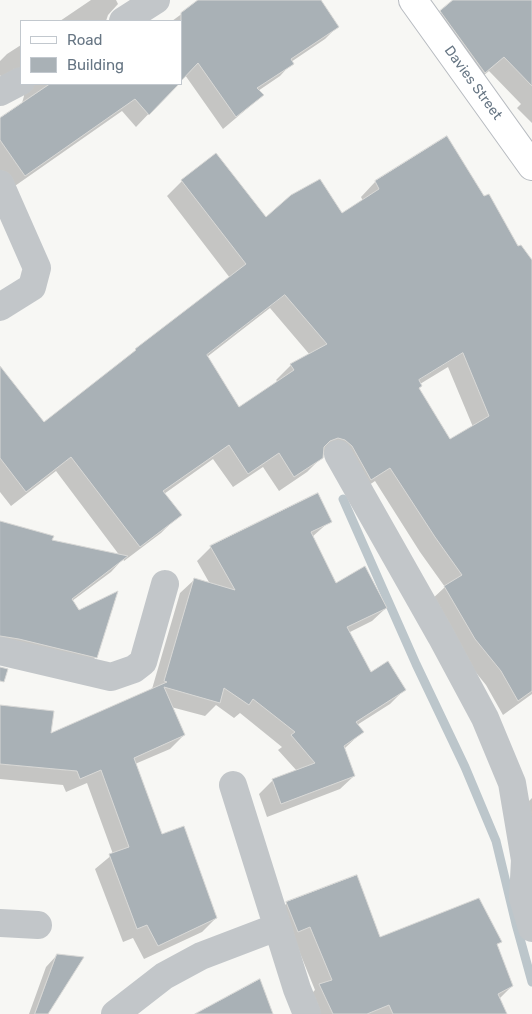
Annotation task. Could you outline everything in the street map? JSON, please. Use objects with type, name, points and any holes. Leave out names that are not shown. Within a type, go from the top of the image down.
[{"type":"street","points":[[125,20],[156,0]]},
{"type":"street","name":"Davies Street","points":[[413,0],[532,166]]},
{"type":"street","points":[[0,92],[20,82]]},
{"type":"street","points":[[0,184],[37,268],[32,287],[0,307]]},
{"type":"street","points":[[338,454],[486,718],[512,783],[528,859],[523,898],[532,928]]},
{"type":"street","points":[[0,651],[112,677],[134,669],[143,662],[165,584]]},
{"type":"street","points":[[233,785],[297,989],[307,1014]]},
{"type":"street","points":[[0,923],[38,925]]},
{"type":"street","points":[[115,1014],[164,976],[201,956],[277,927]]},
{"type":"building","points":[[198,0],[321,0],[339,27],[291,59],[294,64],[257,88],[264,95],[236,117],[198,63],[182,80],[181,13]]},
{"type":"building","points":[[453,0],[532,0],[532,86],[504,57],[485,73],[440,11]]},
{"type":"building","points":[[49,85],[178,85],[149,115],[135,99],[25,176],[0,140],[0,118]]},
{"type":"building","points":[[447,136],[484,196],[489,194],[518,246],[521,245],[532,260],[532,691],[518,701],[501,671],[475,639],[444,586],[462,575],[390,468],[371,480],[352,446],[345,440],[338,438],[330,441],[324,447],[323,458],[294,477],[279,453],[248,474],[229,445],[163,491],[182,515],[140,547],[71,457],[26,492],[0,458],[0,366],[44,422],[246,264],[181,180],[216,153],[266,217],[291,195],[320,179],[342,213],[379,189],[375,181]],"holes":[[[285,295],[327,344],[290,364],[294,370],[239,407],[207,355]],[[463,353],[489,416],[450,439],[419,388],[422,386],[419,380]]]},
{"type":"building","points":[[318,493],[332,522],[311,532],[336,583],[365,566],[387,608],[347,627],[371,672],[388,661],[406,690],[356,722],[364,732],[344,746],[355,776],[281,804],[272,779],[315,763],[291,735],[295,732],[253,699],[249,705],[224,688],[220,703],[164,687],[185,735],[134,758],[162,834],[184,826],[217,918],[158,946],[147,925],[137,929],[109,854],[129,847],[101,770],[80,779],[77,771],[0,764],[0,705],[54,711],[51,733],[167,682],[164,681],[194,578],[235,590],[210,546]]},
{"type":"building","points":[[0,521],[54,536],[52,540],[128,556],[72,599],[79,610],[118,591],[97,658],[0,636]]},
{"type":"building","points":[[0,667],[8,669],[4,682],[0,681]]},
{"type":"building","points":[[357,875],[380,937],[479,898],[502,942],[497,944],[513,986],[498,994],[507,1014],[393,1014],[389,1005],[367,1014],[333,1014],[319,984],[332,980],[310,927],[298,932],[286,902]]},
{"type":"building","points":[[57,954],[84,957],[48,1014],[35,1014]]},
{"type":"building","points":[[260,979],[273,1014],[195,1014]]},
{"type":"waterway","points":[[343,499],[416,664],[465,767],[496,841],[532,982]]}]
